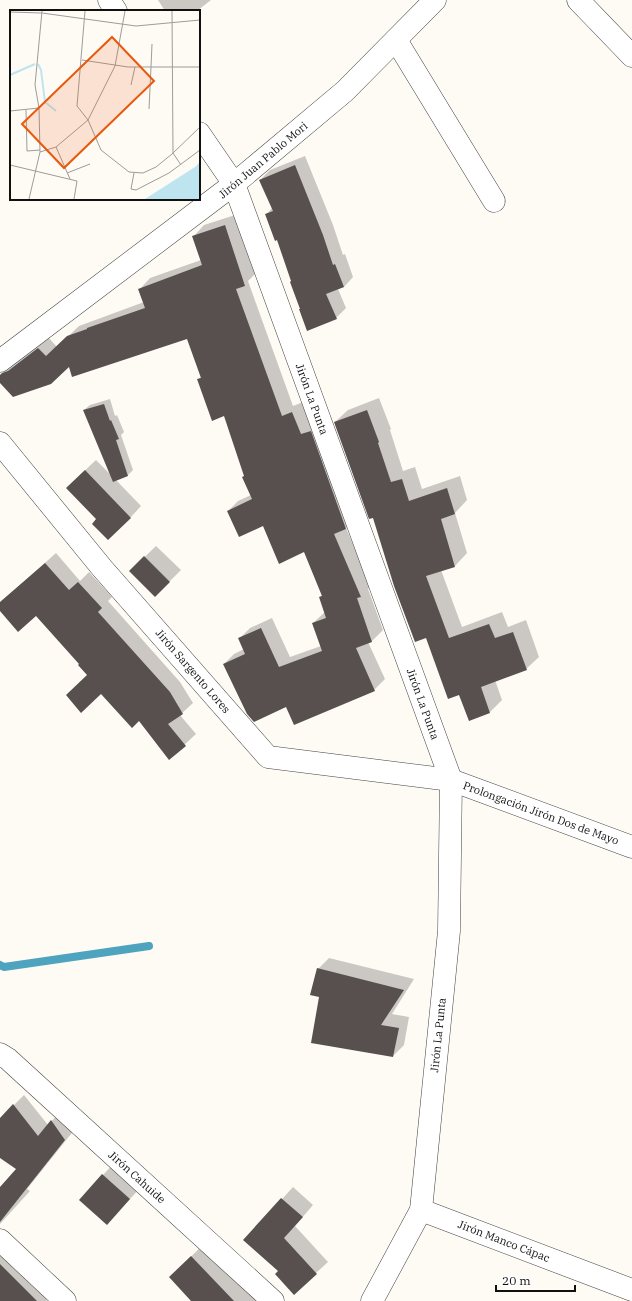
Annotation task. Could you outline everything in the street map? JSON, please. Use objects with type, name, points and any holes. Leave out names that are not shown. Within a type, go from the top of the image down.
[{"type":"street","points":[[108,0],[115,10]]},
{"type":"street","name":"Jirón Juan Pablo Mori","points":[[0,361],[234,184],[345,91],[435,0]]},
{"type":"street","points":[[578,0],[632,56]]},
{"type":"street","points":[[396,40],[494,201]]},
{"type":"street","name":"Jirón La Punta","points":[[200,134],[234,184],[451,780],[449,931],[421,1210],[372,1301]]},
{"type":"street","name":"Jirón Sargento Lores","points":[[0,443],[102,568],[268,757],[451,780]]},
{"type":"street","name":"Prolongación Jirón Dos de Mayo","points":[[451,780],[632,847]]},
{"type":"street","name":"Jirón Cahuide","points":[[3,1061],[273,1301]]},
{"type":"street","name":"Jirón Manco Cápac","points":[[421,1210],[632,1290]]},
{"type":"street","points":[[0,1240],[65,1301]]},
{"type":"building","points":[[295,165],[323,235],[333,265],[335,264],[344,287],[326,294],[337,319],[307,331],[277,240],[275,241],[265,214],[273,211],[259,180]]},
{"type":"building","points":[[225,225],[245,286],[236,289],[282,416],[292,412],[301,434],[311,431],[346,529],[334,534],[361,597],[357,598],[372,642],[356,648],[375,691],[294,725],[286,707],[254,722],[247,714],[223,664],[245,654],[238,638],[261,628],[279,667],[322,651],[312,623],[326,618],[319,597],[322,596],[304,552],[279,564],[263,526],[239,537],[227,511],[252,499],[242,477],[244,476],[224,416],[212,421],[197,379],[201,378],[187,339],[72,377],[69,367],[51,384],[13,397],[0,383],[0,375],[2,373],[8,371],[38,348],[46,356],[67,336],[145,308],[138,289],[202,265],[192,236]]},
{"type":"building","points":[[104,404],[119,439],[116,440],[128,476],[113,482],[83,410]]},
{"type":"building","points":[[367,410],[379,442],[378,443],[391,482],[402,479],[409,501],[447,488],[455,514],[441,519],[455,567],[426,576],[449,638],[489,624],[495,638],[513,632],[527,670],[481,687],[490,713],[469,721],[459,695],[448,699],[426,638],[415,642],[394,586],[373,518],[369,519],[334,422]]},
{"type":"building","points":[[85,470],[131,518],[108,540],[92,524],[96,519],[66,488]]},
{"type":"building","points":[[144,556],[170,582],[155,597],[129,571]]},
{"type":"building","points":[[45,563],[69,590],[78,582],[102,608],[98,612],[170,692],[183,714],[168,724],[186,746],[169,760],[139,721],[132,728],[101,694],[81,713],[66,695],[87,675],[78,665],[79,664],[36,616],[18,632],[0,611],[0,602]]},
{"type":"building","points":[[317,968],[404,990],[381,1025],[399,1028],[393,1057],[311,1043],[319,997],[310,995]]},
{"type":"building","points":[[13,1104],[38,1136],[51,1120],[65,1140],[0,1222],[0,1187],[16,1169],[0,1158],[0,1118]]},
{"type":"building","points":[[102,1174],[130,1199],[107,1225],[79,1200]]},
{"type":"building","points":[[281,1198],[303,1217],[284,1238],[317,1274],[294,1295],[275,1274],[278,1271],[243,1240]]},
{"type":"building","points":[[191,1256],[234,1301],[191,1301],[169,1277]]},
{"type":"building","points":[[0,1264],[37,1301],[0,1301]]},
{"type":"waterway","points":[[0,965],[4,967],[149,946]]}]
